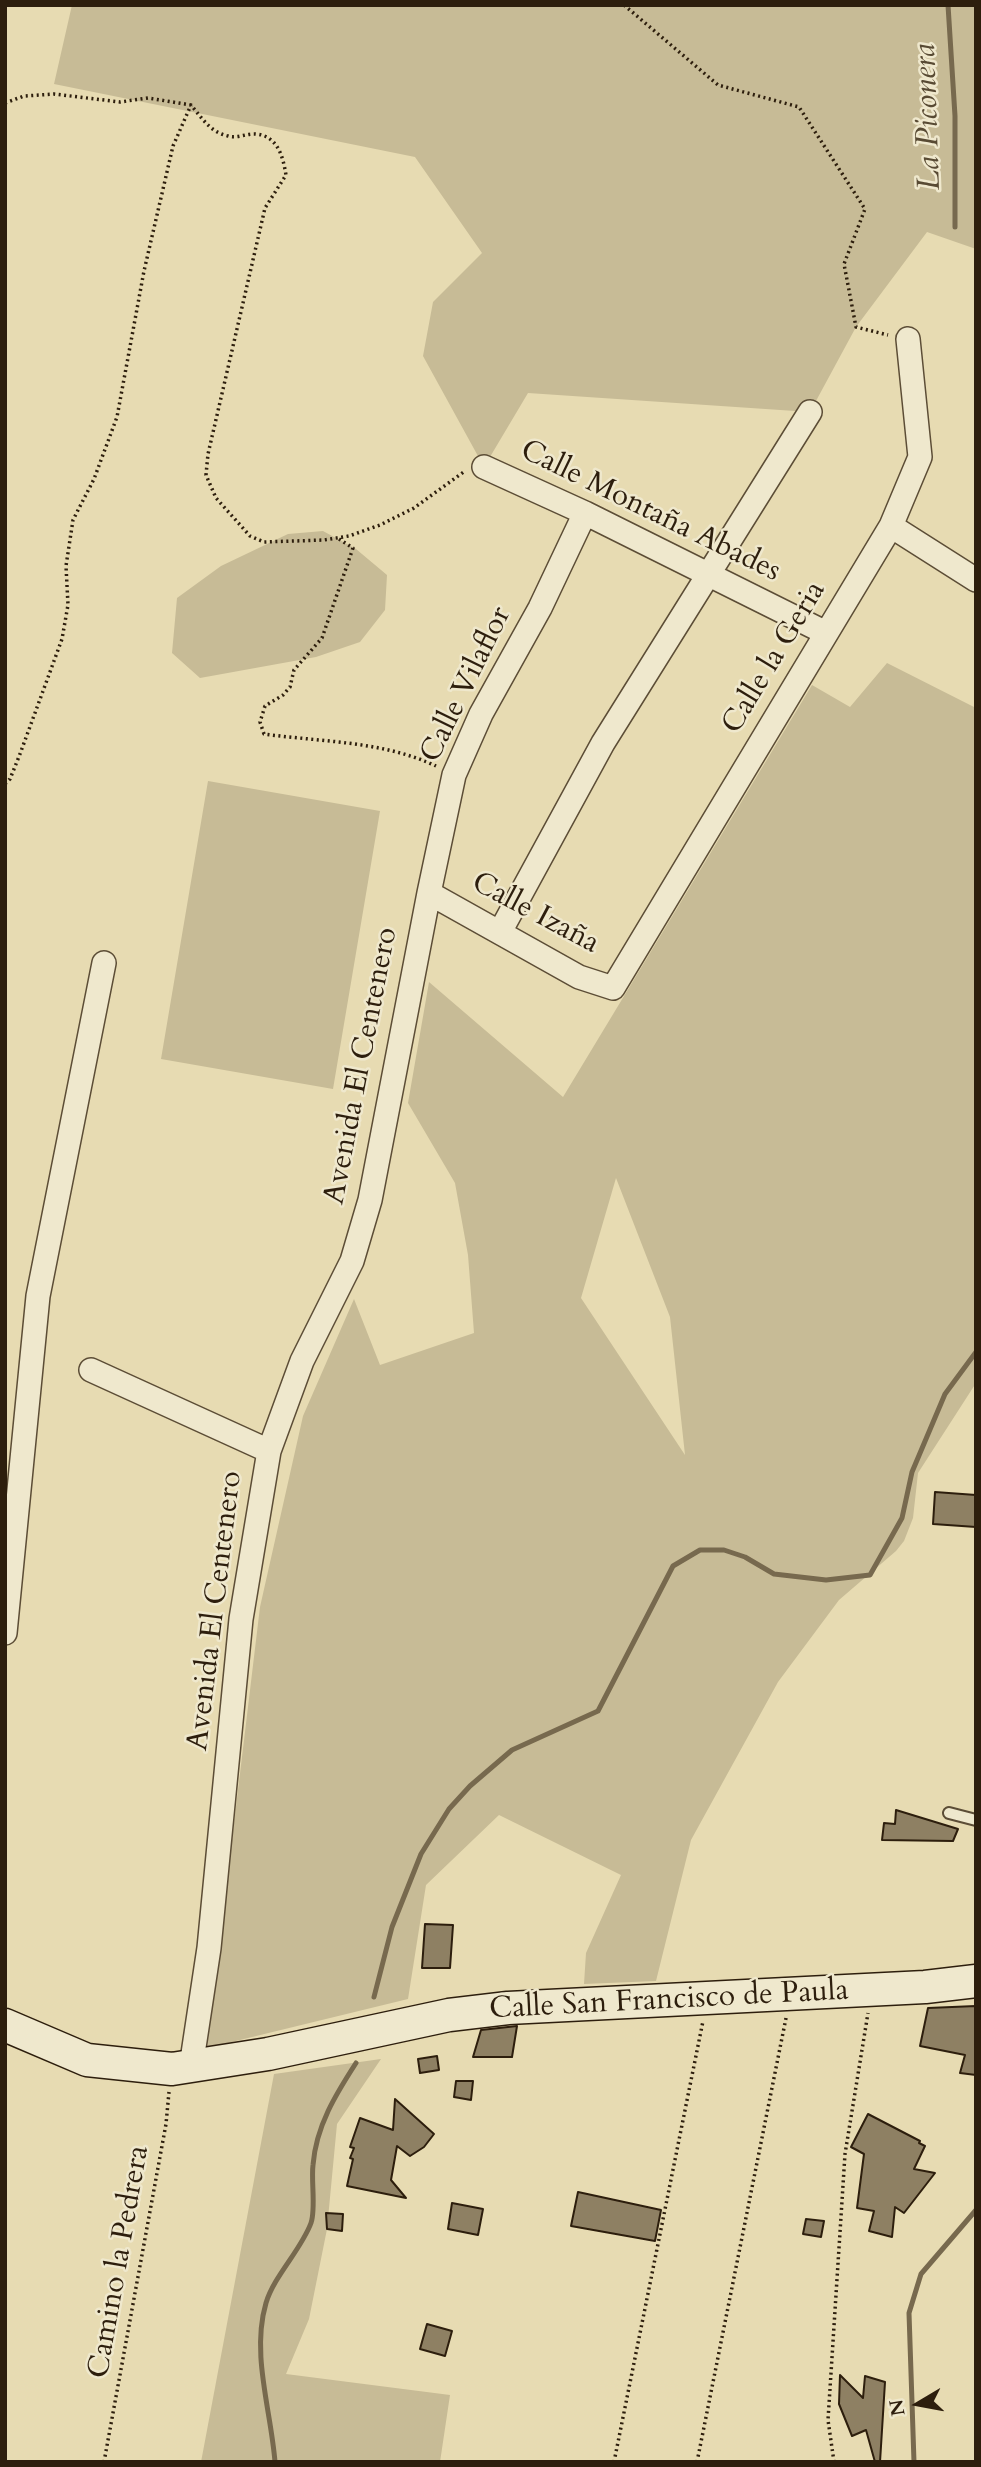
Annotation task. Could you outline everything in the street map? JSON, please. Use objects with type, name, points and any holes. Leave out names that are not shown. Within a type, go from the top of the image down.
[{"type":"main road","name":"Calle San Francisco de Paula","points":[[5,2025],[87,2060],[181,2068],[449,2015],[508,2008],[871,1990],[976,1981]]},
{"type":"street","name":"Calle la Geria","points":[[613,988],[891,526],[920,457],[908,339]]},
{"type":"street","points":[[500,932],[603,743],[810,412]]},
{"type":"street","name":"Calle Montaña Abades","points":[[484,467],[584,513],[826,633]]},
{"type":"street","name":"Calle Vilaflor","points":[[429,892],[454,775],[481,714],[541,608],[584,513]]},
{"type":"street","points":[[891,526],[976,580]]},
{"type":"street","name":"Calle Izaña","points":[[429,892],[579,977],[613,988]]},
{"type":"street","name":"Avenida El Centenero","points":[[181,2068],[210,1936],[241,1619],[269,1451],[302,1360],[352,1261],[370,1200],[429,892]]},
{"type":"street","points":[[5,1633],[38,1296],[104,963]]},
{"type":"street","points":[[91,1370],[269,1451]]},
{"type":"lane","points":[[949,1813],[976,1820]]},
{"type":"path","points":[[624,5],[718,85],[799,107],[865,209],[844,264],[856,327],[908,339]]},
{"type":"path","points":[[5,103],[24,96],[54,94],[121,102],[148,98],[191,105],[210,129],[230,137],[256,134],[272,139],[282,154],[286,175],[265,208],[208,454],[206,475],[216,498],[250,536],[264,542],[283,543],[349,536],[380,525],[414,508],[449,481],[473,467],[484,467]]},
{"type":"path","points":[[5,784],[10,779],[20,754],[62,639],[68,605],[66,566],[73,520],[94,479],[117,417],[144,271],[173,146],[191,105]]},
{"type":"path","points":[[337,538],[353,548],[322,638],[294,670],[290,687],[265,706],[260,722],[264,734],[373,746],[416,757],[454,775]]},
{"type":"path","points":[[834,2462],[828,2420],[845,2154],[871,1990]]},
{"type":"path","points":[[697,2462],[791,1994]]},
{"type":"path","points":[[614,2462],[708,1998]]},
{"type":"path","name":"Camino la Pedrera","points":[[104,2462],[166,2124],[181,2068]]},
{"type":"shaded area","points":[[72,5],[976,5],[976,249],[927,232],[856,327],[810,412],[528,393],[484,467],[423,356],[433,302],[482,253],[415,157],[54,84]]},
{"type":"shaded area","points":[[323,531],[356,549],[387,575],[385,610],[360,642],[316,657],[200,678],[172,653],[177,598],[221,566],[288,534]]},
{"type":"shaded area","points":[[887,663],[976,708],[976,1383],[918,1473],[913,1518],[904,1541],[839,1600],[778,1682],[691,1840],[656,1981],[584,1984],[586,1953],[621,1875],[499,1815],[426,1885],[408,1999],[207,2048],[260,1607],[303,1416],[354,1299],[380,1365],[474,1333],[468,1255],[455,1183],[408,1103],[429,982],[563,1097],[812,685],[850,707]],"holes":[[[616,1178],[670,1317],[685,1455],[581,1298]]]},
{"type":"shaded area","points":[[208,781],[380,811],[333,1089],[161,1059]]},
{"type":"shaded area","points":[[381,2059],[337,2124],[327,2229],[309,2319],[286,2374],[450,2395],[440,2462],[201,2462],[274,2074]]},
{"type":"building","points":[[935,1492],[976,1495],[976,1527],[933,1524]]},
{"type":"building","points":[[896,1810],[958,1829],[953,1841],[882,1840],[884,1823],[895,1824]]},
{"type":"building","points":[[425,1924],[453,1925],[450,1968],[422,1968]]},
{"type":"building","points":[[976,2006],[976,2075],[960,2073],[965,2055],[920,2046],[928,2008]]},
{"type":"building","points":[[517,2026],[512,2057],[473,2057],[481,2030]]},
{"type":"building","points":[[437,2056],[439,2070],[420,2073],[418,2059]]},
{"type":"building","points":[[456,2081],[473,2081],[471,2100],[454,2097]]},
{"type":"building","points":[[395,2099],[434,2134],[424,2147],[410,2156],[397,2146],[391,2180],[406,2198],[347,2186],[353,2159],[350,2158],[354,2148],[350,2147],[360,2118],[393,2130]]},
{"type":"building","points":[[868,2114],[920,2141],[919,2143],[925,2146],[914,2169],[935,2173],[904,2213],[895,2207],[892,2237],[869,2231],[874,2211],[857,2208],[864,2154],[851,2147]]},
{"type":"building","points":[[578,2192],[661,2210],[655,2241],[571,2226]]},
{"type":"building","points":[[452,2203],[483,2209],[478,2235],[448,2229]]},
{"type":"building","points":[[326,2213],[343,2214],[342,2231],[327,2229]]},
{"type":"building","points":[[806,2219],[824,2221],[821,2237],[803,2234]]},
{"type":"building","points":[[427,2324],[452,2331],[445,2356],[420,2349]]},
{"type":"building","points":[[840,2375],[863,2398],[865,2376],[885,2382],[880,2462],[875,2462],[866,2430],[852,2436],[839,2404]]},
{"type":"waterway","name":"La Piconera","points":[[948,5],[955,116],[955,227]]},
{"type":"waterway","points":[[374,1997],[392,1927],[421,1854],[449,1809],[470,1786],[512,1750],[598,1711],[673,1566],[700,1550],[724,1550],[745,1557],[774,1574],[826,1580],[870,1575],[902,1518],[912,1472],[945,1394],[976,1352]]},
{"type":"waterway","points":[[275,2462],[261,2362],[262,2322],[270,2293],[311,2223],[313,2165],[318,2137],[334,2099],[356,2063]]},
{"type":"waterway","points":[[914,2462],[909,2313],[921,2274],[976,2210]]}]
